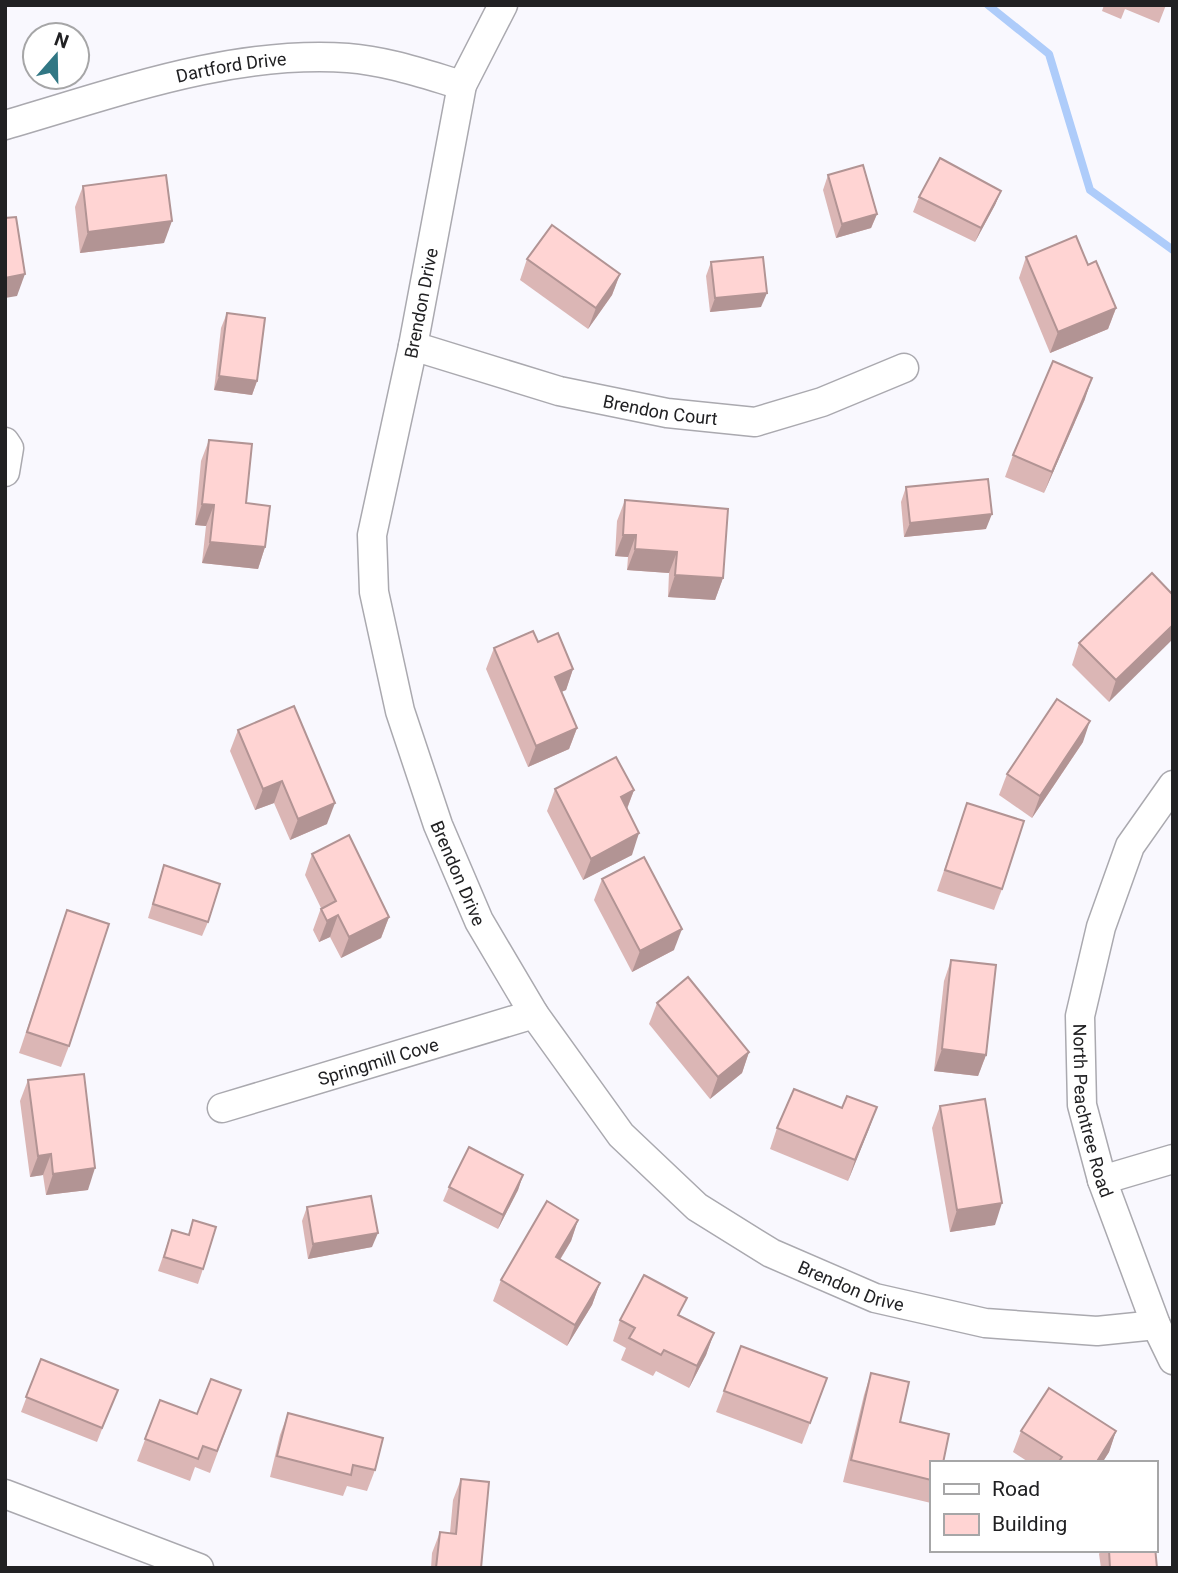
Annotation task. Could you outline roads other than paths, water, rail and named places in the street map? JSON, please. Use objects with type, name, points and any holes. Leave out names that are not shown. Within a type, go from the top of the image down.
[{"type":"street","name":"Brendon Drive","points":[[503,5],[461,85],[413,346],[372,535],[374,592],[400,711],[438,825],[478,920],[534,1014],[621,1135],[697,1207],[771,1252],[875,1298],[985,1323],[1097,1331],[1156,1325]]},
{"type":"street","name":"Dartford Drive","points":[[5,125],[175,75],[260,61],[347,58],[398,66],[461,85]]},
{"type":"street","name":"Brendon Court","points":[[413,346],[559,391],[667,413],[755,422],[822,402],[904,369]]},
{"type":"street","points":[[5,442],[9,447],[5,472]]},
{"type":"street","name":"North Peachtree Road","points":[[1173,785],[1130,846],[1101,927],[1080,1016],[1082,1105],[1102,1180],[1156,1325],[1173,1360]]},
{"type":"street","name":"Springmill Cove","points":[[222,1108],[534,1014]]},
{"type":"street","points":[[1102,1180],[1173,1159]]},
{"type":"street","points":[[5,1494],[199,1568]]},
{"type":"waterway","points":[[988,5],[1049,54],[1090,190],[1173,250]]}]
